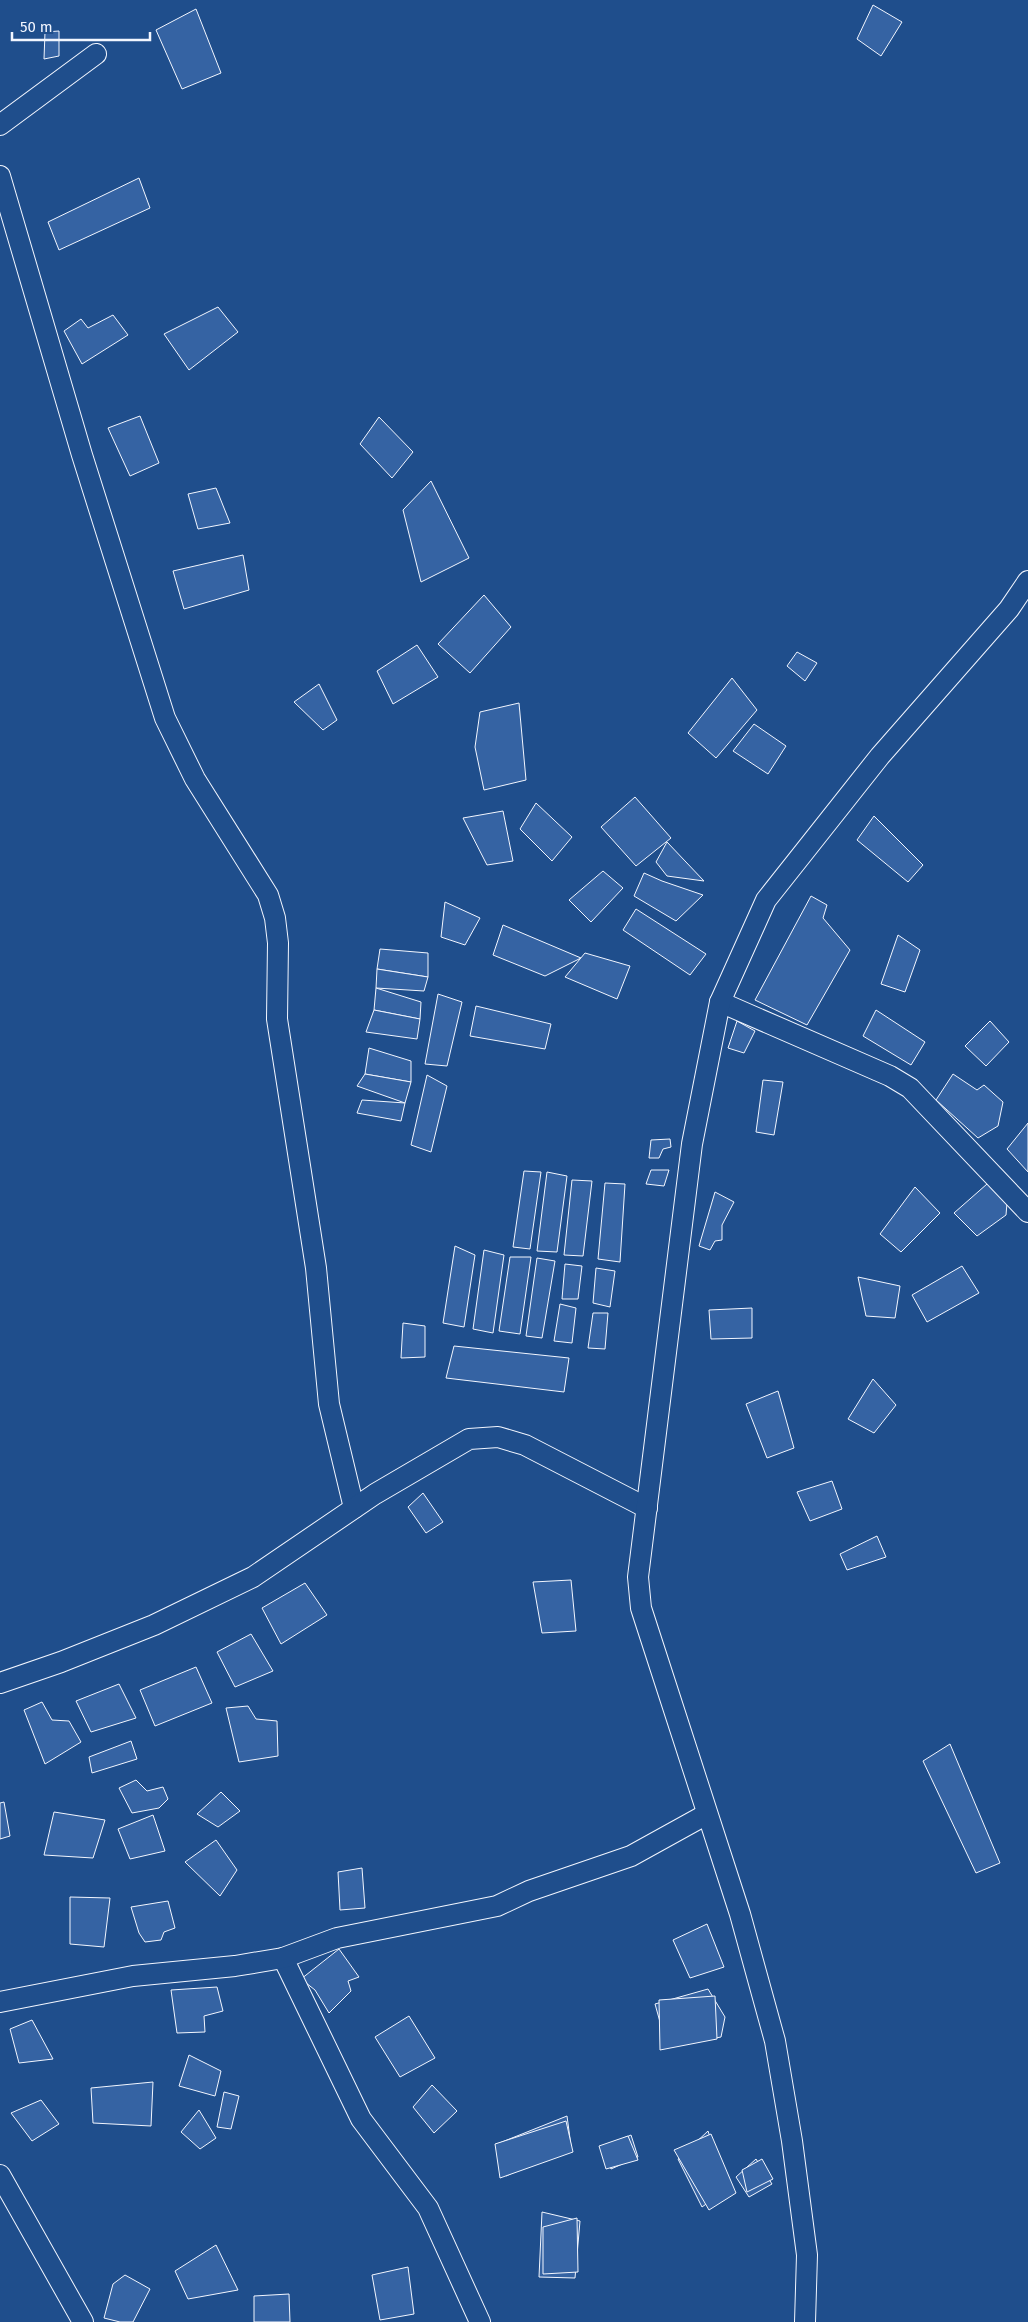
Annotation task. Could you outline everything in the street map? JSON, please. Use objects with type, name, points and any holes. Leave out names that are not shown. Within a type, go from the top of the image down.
[{"type":"street","points":[[0,125],[96,54]]},
{"type":"street","points":[[0,176],[82,455],[165,718],[195,779],[268,895],[275,918],[278,942],[277,1019],[316,1268],[329,1404],[354,1508]]},
{"type":"street","points":[[805,2322],[806,2255],[792,2141],[775,2041],[740,1914],[641,1608],[638,1577],[692,1144],[720,1002],[766,900],[880,756],[1009,608],[1028,581]]},
{"type":"street","points":[[720,1002],[890,1076],[910,1088],[1028,1212]]},
{"type":"street","points":[[0,1683],[61,1662],[154,1625],[254,1578],[354,1508],[469,1439],[498,1437],[525,1445],[647,1508]]},
{"type":"street","points":[[0,2002],[133,1976],[235,1966],[283,1958],[337,1938],[497,1906],[529,1891],[631,1856],[707,1814]]},
{"type":"street","points":[[283,1958],[361,2119],[428,2208],[480,2322]]},
{"type":"street","points":[[0,2176],[83,2322]]},
{"type":"building","points":[[873,5],[902,22],[881,56],[857,39]]},
{"type":"building","points":[[196,9],[221,73],[182,89],[156,30]]},
{"type":"building","points":[[59,31],[59,56],[44,59],[45,32]]},
{"type":"building","points":[[139,178],[150,208],[59,250],[48,222]]},
{"type":"building","points":[[218,307],[238,332],[189,370],[164,334]]},
{"type":"building","points":[[113,315],[128,335],[82,364],[64,331],[81,319],[88,328]]},
{"type":"building","points":[[140,416],[159,463],[130,476],[108,428]]},
{"type":"building","points":[[379,417],[413,452],[392,478],[360,444]]},
{"type":"building","points":[[431,481],[469,558],[421,582],[403,510]]},
{"type":"building","points":[[216,488],[230,523],[198,529],[188,494]]},
{"type":"building","points":[[243,555],[249,590],[184,609],[173,571]]},
{"type":"building","points":[[484,595],[511,627],[470,673],[438,644]]},
{"type":"building","points":[[417,645],[438,677],[393,704],[377,671]]},
{"type":"building","points":[[797,652],[817,663],[805,681],[787,666]]},
{"type":"building","points":[[732,678],[757,710],[716,758],[688,733]]},
{"type":"building","points":[[319,684],[337,720],[323,730],[294,702]]},
{"type":"building","points":[[519,703],[526,780],[484,790],[475,747],[480,712]]},
{"type":"building","points":[[754,724],[786,746],[768,774],[733,751]]},
{"type":"building","points":[[635,797],[671,838],[636,866],[601,827]]},
{"type":"building","points":[[536,803],[572,837],[552,861],[520,829]]},
{"type":"building","points":[[503,811],[513,861],[487,865],[463,818]]},
{"type":"building","points":[[874,816],[923,865],[908,882],[857,840]]},
{"type":"building","points":[[667,842],[704,881],[667,876],[656,862]]},
{"type":"building","points":[[603,871],[623,888],[591,922],[569,900]]},
{"type":"building","points":[[644,873],[703,895],[676,921],[634,896]]},
{"type":"building","points":[[811,896],[827,905],[823,918],[850,950],[807,1025],[755,1000]]},
{"type":"building","points":[[445,902],[480,918],[465,945],[441,937]]},
{"type":"building","points":[[636,909],[706,954],[690,975],[623,930]]},
{"type":"building","points":[[503,925],[581,958],[545,976],[493,955]]},
{"type":"building","points":[[898,935],[920,950],[905,992],[881,984]]},
{"type":"building","points":[[380,949],[428,953],[428,977],[377,969]]},
{"type":"building","points":[[585,953],[630,966],[617,999],[565,977]]},
{"type":"building","points":[[377,969],[428,977],[424,991],[376,988]]},
{"type":"building","points":[[376,988],[421,1002],[420,1019],[374,1010]]},
{"type":"building","points":[[438,994],[462,1002],[447,1066],[425,1064]]},
{"type":"building","points":[[476,1006],[551,1024],[545,1049],[470,1036]]},
{"type":"building","points":[[374,1010],[420,1019],[417,1039],[366,1032]]},
{"type":"building","points":[[876,1010],[925,1042],[911,1065],[863,1036]]},
{"type":"building","points":[[737,1021],[755,1031],[744,1053],[728,1048]]},
{"type":"building","points":[[990,1021],[1009,1042],[986,1066],[965,1046]]},
{"type":"building","points":[[369,1048],[411,1061],[411,1082],[365,1074]]},
{"type":"building","points":[[365,1074],[411,1082],[405,1103],[357,1086]]},
{"type":"building","points":[[953,1074],[977,1090],[984,1085],[1003,1102],[998,1126],[978,1138],[936,1100]]},
{"type":"building","points":[[427,1075],[447,1086],[431,1152],[411,1145]]},
{"type":"building","points":[[763,1080],[783,1082],[774,1135],[756,1132]]},
{"type":"building","points":[[362,1100],[405,1103],[401,1121],[357,1113]]},
{"type":"building","points":[[1028,1123],[1028,1172],[1007,1149]]},
{"type":"building","points":[[670,1139],[671,1147],[663,1149],[659,1158],[649,1158],[651,1140]]},
{"type":"building","points":[[651,1170],[669,1170],[664,1186],[646,1184]]},
{"type":"building","points":[[524,1171],[541,1172],[530,1249],[513,1247]]},
{"type":"building","points":[[547,1172],[567,1176],[557,1252],[537,1251]]},
{"type":"building","points":[[572,1180],[592,1181],[583,1256],[564,1255]]},
{"type":"building","points":[[605,1183],[625,1184],[620,1262],[598,1259]]},
{"type":"building","points":[[987,1184],[1007,1203],[1006,1215],[977,1236],[954,1213]]},
{"type":"building","points":[[915,1187],[940,1213],[901,1252],[880,1234]]},
{"type":"building","points":[[715,1192],[734,1202],[722,1225],[722,1240],[715,1241],[710,1250],[699,1246]]},
{"type":"building","points":[[455,1246],[475,1255],[464,1327],[443,1323]]},
{"type":"building","points":[[484,1250],[504,1255],[493,1333],[473,1329]]},
{"type":"building","points":[[510,1257],[531,1257],[520,1334],[499,1331]]},
{"type":"building","points":[[537,1258],[555,1261],[542,1338],[526,1336]]},
{"type":"building","points":[[565,1264],[582,1266],[578,1299],[562,1299]]},
{"type":"building","points":[[962,1266],[979,1293],[927,1322],[912,1295]]},
{"type":"building","points":[[596,1268],[615,1271],[610,1307],[593,1303]]},
{"type":"building","points":[[858,1277],[900,1286],[895,1318],[866,1316]]},
{"type":"building","points":[[560,1304],[576,1308],[572,1343],[554,1341]]},
{"type":"building","points":[[752,1308],[752,1338],[711,1339],[709,1310]]},
{"type":"building","points":[[593,1313],[608,1313],[605,1349],[588,1348]]},
{"type":"building","points":[[403,1323],[425,1326],[425,1357],[401,1358]]},
{"type":"building","points":[[454,1346],[569,1358],[564,1392],[446,1378]]},
{"type":"building","points":[[873,1379],[896,1405],[874,1433],[848,1419]]},
{"type":"building","points":[[778,1391],[794,1448],[767,1458],[746,1404]]},
{"type":"building","points":[[832,1481],[842,1509],[810,1521],[797,1492]]},
{"type":"building","points":[[423,1493],[443,1522],[426,1533],[408,1507]]},
{"type":"building","points":[[877,1536],[886,1557],[847,1570],[840,1554]]},
{"type":"building","points":[[571,1580],[576,1631],[542,1633],[533,1582]]},
{"type":"building","points":[[305,1583],[327,1615],[281,1644],[262,1608]]},
{"type":"building","points":[[251,1634],[273,1671],[235,1687],[217,1652]]},
{"type":"building","points":[[196,1667],[212,1703],[155,1726],[140,1690]]},
{"type":"building","points":[[119,1684],[136,1718],[91,1732],[76,1701]]},
{"type":"building","points":[[42,1702],[52,1720],[69,1721],[81,1742],[45,1764],[24,1710]]},
{"type":"building","points":[[248,1706],[256,1719],[277,1721],[278,1756],[239,1762],[226,1708]]},
{"type":"building","points":[[131,1741],[137,1759],[92,1773],[89,1757]]},
{"type":"building","points":[[950,1744],[1000,1863],[976,1873],[923,1761]]},
{"type":"building","points":[[136,1780],[147,1791],[163,1787],[168,1799],[159,1808],[132,1813],[119,1788]]},
{"type":"building","points":[[221,1792],[240,1811],[218,1827],[197,1814]]},
{"type":"building","points":[[4,1802],[10,1836],[0,1839],[0,1803]]},
{"type":"building","points":[[54,1812],[105,1820],[93,1858],[44,1855]]},
{"type":"building","points":[[153,1815],[165,1851],[130,1859],[118,1829]]},
{"type":"building","points":[[216,1840],[237,1870],[220,1896],[185,1862]]},
{"type":"building","points":[[362,1868],[365,1908],[340,1910],[338,1872]]},
{"type":"building","points":[[70,1897],[110,1898],[104,1947],[70,1944]]},
{"type":"building","points":[[168,1901],[175,1928],[164,1932],[161,1940],[145,1942],[139,1933],[131,1907]]},
{"type":"building","points":[[707,1924],[724,1967],[690,1978],[673,1940]]},
{"type":"building","points":[[339,1949],[359,1977],[348,1981],[351,1991],[329,2013],[315,1990],[301,1979]]},
{"type":"building","points":[[217,1987],[223,2011],[204,2016],[205,2032],[177,2033],[171,1990]]},
{"type":"building","points":[[708,1989],[725,2017],[721,2037],[667,2047],[655,2004]]},
{"type":"building","points":[[715,1996],[717,2039],[660,2050],[659,2000]]},
{"type":"building","points":[[409,2016],[435,2058],[400,2077],[375,2037]]},
{"type":"building","points":[[32,2020],[53,2059],[19,2063],[10,2029]]},
{"type":"building","points":[[189,2055],[221,2071],[215,2096],[179,2086]]},
{"type":"building","points":[[153,2082],[151,2126],[93,2123],[91,2088]]},
{"type":"building","points":[[432,2085],[457,2111],[434,2133],[413,2107]]},
{"type":"building","points":[[224,2092],[239,2096],[231,2129],[217,2127]]},
{"type":"building","points":[[41,2100],[59,2124],[32,2141],[11,2113]]},
{"type":"building","points":[[199,2110],[216,2138],[200,2149],[181,2132]]},
{"type":"building","points":[[567,2116],[571,2146],[506,2176],[497,2144]]},
{"type":"building","points":[[566,2121],[573,2152],[500,2178],[495,2144]]},
{"type":"building","points":[[708,2131],[727,2189],[702,2207],[678,2159]]},
{"type":"building","points":[[711,2134],[736,2193],[709,2210],[674,2150]]},
{"type":"building","points":[[631,2135],[638,2157],[611,2169],[602,2147]]},
{"type":"building","points":[[628,2136],[638,2160],[606,2169],[599,2146]]},
{"type":"building","points":[[756,2159],[772,2184],[749,2197],[736,2177]]},
{"type":"building","points":[[762,2159],[773,2179],[747,2192],[742,2170]]},
{"type":"building","points":[[542,2212],[580,2221],[575,2278],[539,2277]]},
{"type":"building","points":[[577,2218],[578,2272],[543,2274],[543,2227]]},
{"type":"building","points":[[216,2245],[238,2290],[188,2299],[175,2271]]},
{"type":"building","points":[[408,2267],[414,2314],[380,2320],[372,2275]]},
{"type":"building","points":[[125,2275],[150,2289],[133,2322],[120,2322],[104,2318],[113,2284]]},
{"type":"building","points":[[289,2294],[290,2322],[254,2322],[254,2296]]}]
